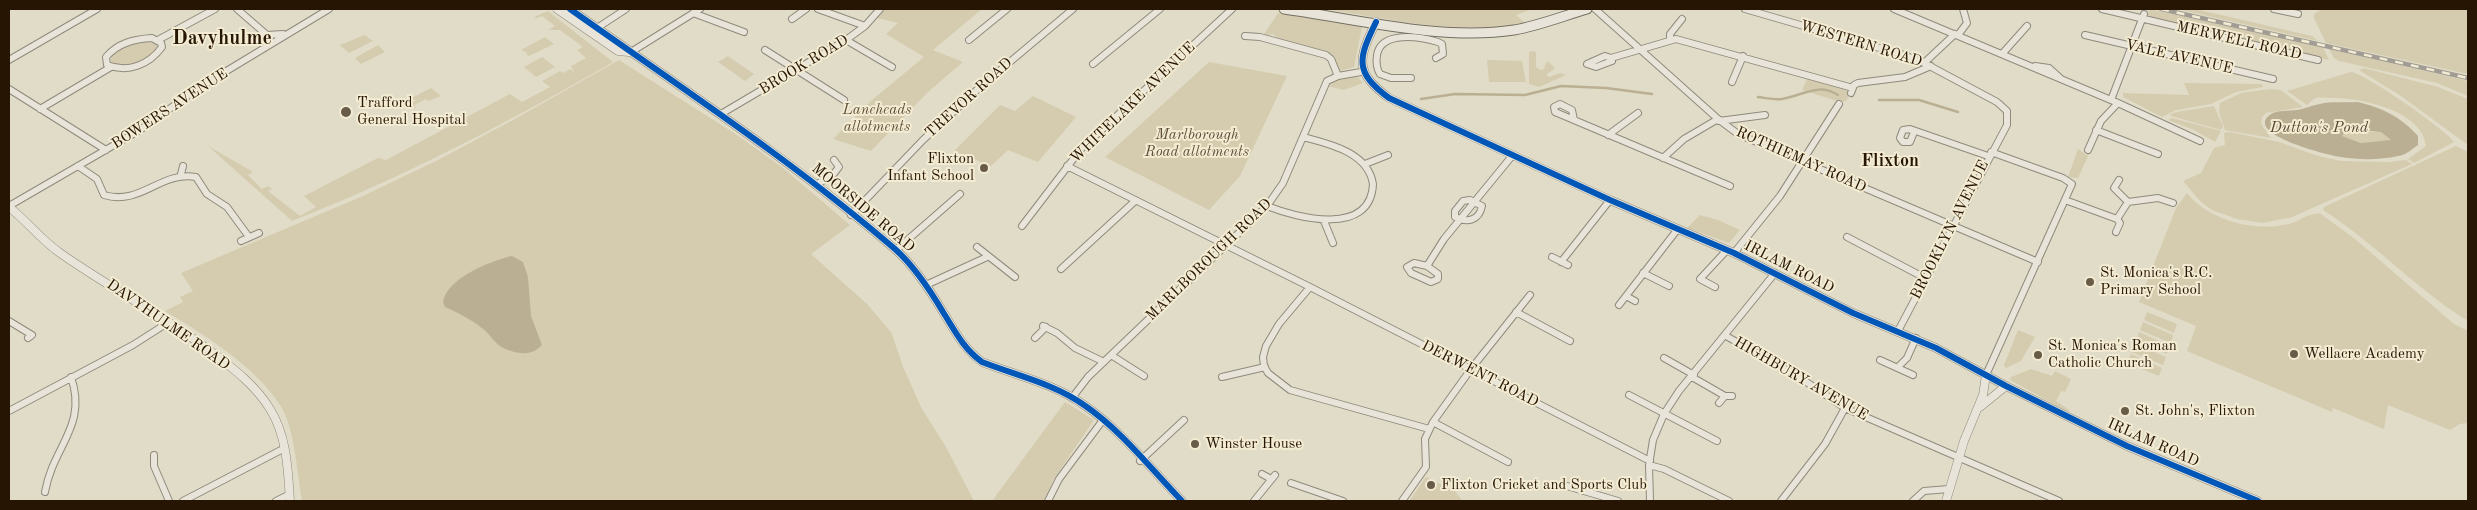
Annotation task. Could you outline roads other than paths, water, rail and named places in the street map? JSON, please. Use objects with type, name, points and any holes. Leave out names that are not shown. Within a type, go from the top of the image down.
[{"type":"main road","points":[[1284,9],[1455,33],[1498,32],[1535,25],[1587,9]]},
{"type":"street","points":[[9,60],[97,9]]},
{"type":"street","points":[[158,40],[162,47],[154,57],[146,62],[127,68],[107,65],[106,57],[115,48],[137,39],[158,40],[215,9]]},
{"type":"street","points":[[240,9],[267,35],[279,36],[292,31]]},
{"type":"street","name":"BOWERS AVENUE","points":[[9,206],[146,126],[200,88],[329,9]]},
{"type":"street","name":"MOORSIDE ROAD","points":[[557,9],[618,51],[632,52]]},
{"type":"street","name":"MOORSIDE ROAD","points":[[570,9],[721,114],[815,185],[896,250],[926,285],[938,302],[963,347],[971,354],[988,365],[1072,398],[1102,420],[1140,461],[1182,501]]},
{"type":"street","points":[[590,32],[626,9]]},
{"type":"street","points":[[632,52],[700,9]]},
{"type":"street","points":[[792,19],[806,9]]},
{"type":"street","points":[[818,9],[865,26]]},
{"type":"street","name":"BROOK ROAD","points":[[721,114],[846,40],[865,26],[880,9]]},
{"type":"street","points":[[969,40],[1007,9]]},
{"type":"street","name":"TREVOR ROAD","points":[[851,215],[923,140],[980,87],[1073,9]]},
{"type":"street","points":[[1093,64],[1160,9]]},
{"type":"street","name":"WHITELAKE AVENUE","points":[[1022,226],[1067,166],[1099,131],[1232,9]]},
{"type":"street","name":"ROTHIEMAY ROAD","points":[[1595,9],[1719,120],[1738,134],[2038,262]]},
{"type":"street","name":"WESTERN ROAD","points":[[1745,9],[1866,43],[1931,66],[2002,106],[2007,111],[2008,118],[2004,130]]},
{"type":"street","points":[[1894,9],[2118,103],[2200,141]]},
{"type":"street","points":[[1924,63],[1967,23],[1963,9]]},
{"type":"street","name":"MERWELL ROAD","points":[[2102,9],[2144,16],[2318,60]]},
{"type":"street","points":[[2274,9],[2298,14]]},
{"type":"street","points":[[693,13],[744,32]]},
{"type":"street","points":[[2111,100],[2144,16]]},
{"type":"street","points":[[1670,39],[1670,34],[1682,18]]},
{"type":"street","points":[[1245,36],[1326,55],[1331,59],[1338,76],[1361,72],[1362,54],[1376,22]]},
{"type":"street","points":[[2002,54],[2027,26]]},
{"type":"street","points":[[1414,39],[1415,28]]},
{"type":"street","name":"VALE AVENUE","points":[[2086,35],[2273,79]]},
{"type":"street","points":[[1411,78],[1386,77],[1378,72],[1375,64],[1378,50],[1384,41],[1391,39],[1434,40],[1442,44],[1443,54],[1436,58]]},
{"type":"street","points":[[1611,58],[1670,39],[1743,56],[1852,90],[1854,85],[1858,83],[1887,81],[1924,72],[1931,66]]},
{"type":"street","points":[[846,40],[892,67]]},
{"type":"street","points":[[766,50],[844,100]]},
{"type":"street","points":[[1732,82],[1743,56]]},
{"type":"street","points":[[40,109],[112,67]]},
{"type":"street","name":"IRLAM ROAD","points":[[1361,72],[1370,83],[1389,98],[1676,230],[1731,252],[1853,313],[1916,338],[2006,386],[2169,465],[2258,501]]},
{"type":"street","name":"MARLBOROUGH ROAD","points":[[1072,398],[1111,355],[1267,206],[1283,183],[1324,84],[1338,76]]},
{"type":"street","points":[[9,89],[106,150]]},
{"type":"street","points":[[2088,150],[2096,130],[2106,113],[2118,103]]},
{"type":"street","points":[[1715,287],[1700,279],[1731,252],[1780,196],[1839,104]]},
{"type":"street","points":[[1608,135],[1638,113]]},
{"type":"street","points":[[1663,158],[1684,139],[1719,120],[1765,115]]},
{"type":"street","points":[[1574,120],[1730,186]]},
{"type":"street","points":[[1910,129],[2071,181],[2065,200],[2038,262],[1986,375],[1978,408],[1969,426],[1946,501]]},
{"type":"street","name":"BROOKLYN AVENUE","points":[[1898,331],[1952,225],[2004,130]]},
{"type":"street","points":[[2096,130],[2151,148],[2158,154]]},
{"type":"street","points":[[1267,206],[1298,218],[1324,221],[1350,216],[1368,202],[1373,188],[1373,181],[1365,164],[1342,150],[1303,138]]},
{"type":"street","points":[[1365,164],[1388,155]]},
{"type":"street","points":[[1427,266],[1429,260],[1459,220],[1476,202],[1512,156]]},
{"type":"street","points":[[815,185],[836,171],[839,167],[834,160]]},
{"type":"street","points":[[78,166],[97,179],[104,195],[114,199],[140,194],[180,174],[196,177],[207,194],[226,208],[250,237]]},
{"type":"street","points":[[180,174],[182,166]]},
{"type":"street","name":"DERWENT ROAD","points":[[1067,166],[1471,369],[1650,463],[1729,501]]},
{"type":"street","points":[[2119,180],[2114,188],[2128,202]]},
{"type":"street","points":[[896,250],[960,194]]},
{"type":"street","points":[[2128,202],[2158,198],[2173,203]]},
{"type":"street","points":[[1466,200],[1476,202],[1482,206],[1474,219],[1465,222],[1459,220],[1454,214],[1460,203],[1466,200]]},
{"type":"street","points":[[1552,257],[1565,263],[1610,200]]},
{"type":"street","points":[[2065,200],[2117,219],[2120,223],[2116,232]]},
{"type":"street","points":[[1061,269],[1135,201]]},
{"type":"street","points":[[2117,219],[2128,202]]},
{"type":"street","name":"DAVYHULME ROAD","points":[[9,206],[59,252],[169,322],[210,352],[257,391],[272,412],[283,449],[290,498]]},
{"type":"street","points":[[1324,221],[1333,243]]},
{"type":"street","points":[[1619,305],[1676,230]]},
{"type":"street","points":[[241,241],[259,232]]},
{"type":"street","points":[[1847,237],[1925,278]]},
{"type":"street","points":[[977,247],[987,257],[1015,277]]},
{"type":"street","points":[[926,285],[987,257]]},
{"type":"street","points":[[1643,273],[1669,286]]},
{"type":"street","points":[[1650,501],[1650,463],[1653,440],[1664,414],[1775,273]]},
{"type":"street","points":[[1310,287],[1270,337],[1264,353],[1265,367],[1290,390],[1431,426],[1508,462]]},
{"type":"street","points":[[1402,501],[1426,467],[1425,439],[1431,426],[1471,369],[1530,295]]},
{"type":"street","points":[[1626,296],[1635,301]]},
{"type":"street","points":[[1516,312],[1570,341]]},
{"type":"street","points":[[9,321],[32,335],[28,338]]},
{"type":"street","points":[[9,411],[133,345],[169,322]]},
{"type":"street","points":[[1035,338],[1044,326],[1075,348],[1104,362]]},
{"type":"street","name":"HIGHBURY AVENUE","points":[[1726,336],[1796,375],[1845,408],[1959,457],[2043,498],[2059,501]]},
{"type":"street","points":[[1898,367],[1907,358],[1916,338]]},
{"type":"street","points":[[1111,355],[1144,376]]},
{"type":"street","points":[[1664,358],[1728,396],[1719,402]]},
{"type":"street","points":[[1880,360],[1913,375]]},
{"type":"street","points":[[1222,377],[1265,367]]},
{"type":"street","points":[[45,492],[49,475],[77,413],[71,377]]},
{"type":"street","points":[[1978,408],[2006,386]]},
{"type":"street","points":[[1629,396],[1717,441]]},
{"type":"street","points":[[1781,501],[1824,444],[1845,408]]},
{"type":"street","points":[[1048,501],[1059,479],[1102,420]]},
{"type":"street","points":[[1140,461],[1184,420]]},
{"type":"street","points":[[183,501],[283,449]]},
{"type":"street","points":[[154,455],[154,466],[168,501]]},
{"type":"street","points":[[1254,501],[1273,477],[1262,474]]},
{"type":"street","points":[[1291,483],[1343,501]]},
{"type":"street","points":[[1567,486],[1618,501]]},
{"type":"street","points":[[1913,501],[1919,493],[1926,489],[1949,489]]},
{"type":"street","points":[[276,501],[290,498]]},
{"type":"water","name":"Dutton's Pond","points":[[2358,102],[2376,107],[2398,118],[2418,136],[2418,145],[2409,152],[2391,157],[2355,159],[2341,157],[2291,143],[2268,129],[2265,122],[2271,114],[2277,112],[2325,103]],"holes":[[[2381,132],[2391,140],[2361,143],[2342,136],[2344,133]]]},
{"type":"water","points":[[512,256],[523,262],[528,277],[531,316],[542,345],[529,353],[513,352],[503,348],[486,331],[445,307],[443,302],[446,293],[452,285],[461,278],[482,266]]},
{"type":"waterway","points":[[1421,99],[1455,94],[1525,95],[1561,86],[1606,88],[1652,94]]},
{"type":"waterway","points":[[1758,97],[1782,99],[1817,90],[1831,91],[1838,95]]},
{"type":"waterway","points":[[1879,100],[1919,100],[1958,112]]},
{"type":"railway","points":[[2161,9],[2468,78]]},
{"type":"place","name":"Trafford General Hospital","points":[[346,112]]},
{"type":"place","name":"Flixton Infant School","points":[[984,168]]},
{"type":"place","name":"St. Monica's R.C. Primary School","points":[[2090,282]]},
{"type":"place","name":"Wellacre Academy","points":[[2294,354]]},
{"type":"place","name":"St. Monica's Roman Catholic Church","points":[[2038,355]]},
{"type":"place","name":"St. John's, Flixton","points":[[2125,411]]},
{"type":"place","name":"Winster House","points":[[1195,444]]},
{"type":"place","name":"Flixton Cricket and Sports Club","points":[[1431,485]]},
{"type":"district","name":"Davyhulme","points":[[222,39]]},
{"type":"district","name":"Flixton","points":[[1890,161]]},
{"type":"park label","name":"Laneheads allotments","points":[[877,118]]},
{"type":"park label","name":"Marlborough Road allotments","points":[[1197,144]]}]
